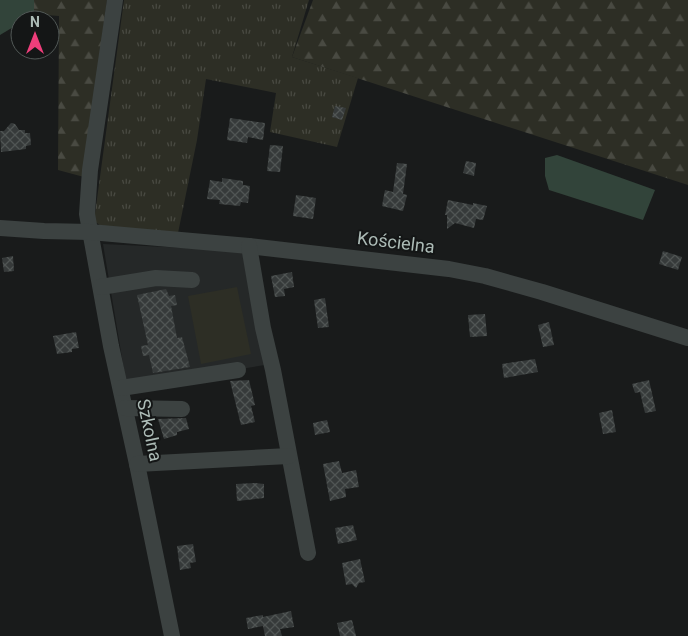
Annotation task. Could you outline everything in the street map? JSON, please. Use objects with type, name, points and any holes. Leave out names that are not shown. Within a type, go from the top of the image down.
[{"type":"street","name":"Szkolna","points":[[115,0],[87,199],[87,214],[100,287],[172,636]]},
{"type":"street","name":"Kościelna","points":[[0,228],[90,232],[249,246],[439,267],[485,276],[688,338]]},
{"type":"street","points":[[249,246],[263,328],[308,553]]},
{"type":"street","points":[[100,287],[156,278],[192,280]]},
{"type":"street","points":[[121,388],[238,370]]},
{"type":"street","points":[[125,408],[182,409]]},
{"type":"street","points":[[137,464],[289,456]]},
{"type":"shaded area","points":[[0,0],[34,0],[34,10],[10,10],[10,29],[0,35]]},
{"type":"shaded area","points":[[557,155],[655,190],[643,220],[549,190],[545,176],[545,158]]},
{"type":"shaded area","points":[[103,244],[250,251],[271,364],[127,388]]},
{"type":"green space","points":[[34,0],[107,0],[84,177],[58,170],[60,10],[34,10]]},
{"type":"green space","points":[[124,0],[309,0],[292,57],[358,78],[337,147],[270,132],[276,93],[206,79],[197,140],[178,233],[104,228],[94,221]]},
{"type":"green space","points":[[313,0],[688,0],[688,185],[292,57]]},
{"type":"green space","points":[[237,287],[251,354],[201,364],[188,296]]},
{"type":"building","points":[[335,106],[346,108],[342,120],[332,117]]},
{"type":"building","points":[[230,118],[265,123],[263,140],[248,137],[247,143],[227,140]]},
{"type":"building","points":[[11,123],[15,124],[19,130],[25,130],[25,133],[30,133],[31,145],[26,146],[26,149],[1,152],[0,131],[4,131]]},
{"type":"building","points":[[270,145],[283,146],[280,172],[267,171]]},
{"type":"building","points":[[466,161],[476,163],[474,176],[463,173]]},
{"type":"building","points":[[397,163],[407,164],[403,194],[407,195],[403,211],[382,206],[385,190],[393,192]]},
{"type":"building","points":[[222,178],[243,181],[243,185],[250,186],[248,203],[241,202],[240,206],[219,204],[220,200],[207,199],[210,180],[222,182]]},
{"type":"building","points":[[296,195],[316,198],[313,219],[293,216]]},
{"type":"building","points":[[448,200],[487,206],[483,220],[476,219],[474,228],[455,223],[447,229],[447,215],[445,215]]},
{"type":"building","points":[[663,251],[682,257],[678,270],[659,264]]},
{"type":"building","points":[[13,256],[14,271],[4,272],[2,258]]},
{"type":"building","points":[[292,272],[294,287],[284,289],[285,296],[275,297],[271,276]]},
{"type":"building","points":[[166,289],[169,296],[175,295],[177,305],[171,306],[177,338],[182,337],[190,367],[153,373],[149,355],[143,356],[141,346],[148,345],[137,295]]},
{"type":"building","points":[[325,298],[329,327],[318,328],[314,300]]},
{"type":"building","points":[[485,314],[487,336],[470,337],[468,315]]},
{"type":"building","points":[[549,322],[554,345],[543,347],[538,325]]},
{"type":"building","points":[[76,332],[79,348],[72,349],[72,352],[57,354],[53,336]]},
{"type":"building","points":[[535,359],[538,372],[504,378],[502,364]]},
{"type":"building","points":[[249,380],[255,405],[251,406],[255,422],[241,425],[230,381]]},
{"type":"building","points":[[649,380],[656,411],[645,413],[640,392],[635,393],[632,384]]},
{"type":"building","points":[[612,410],[616,432],[603,434],[599,413]]},
{"type":"building","points":[[186,418],[189,429],[177,432],[177,435],[164,439],[158,419]]},
{"type":"building","points":[[327,420],[330,432],[315,435],[313,423]]},
{"type":"building","points":[[339,461],[342,473],[356,470],[359,487],[345,489],[346,497],[330,501],[323,464]]},
{"type":"building","points":[[236,484],[264,484],[264,498],[237,501]]},
{"type":"building","points":[[353,525],[357,540],[338,544],[335,528]]},
{"type":"building","points":[[193,544],[196,562],[190,563],[191,568],[180,570],[177,546]]},
{"type":"building","points":[[360,559],[365,582],[359,583],[356,588],[352,584],[346,585],[342,563]]},
{"type":"building","points":[[291,611],[294,627],[280,629],[282,636],[265,636],[263,626],[248,629],[246,618],[263,615],[263,617]]},
{"type":"building","points":[[352,620],[356,636],[340,636],[337,623]]}]
